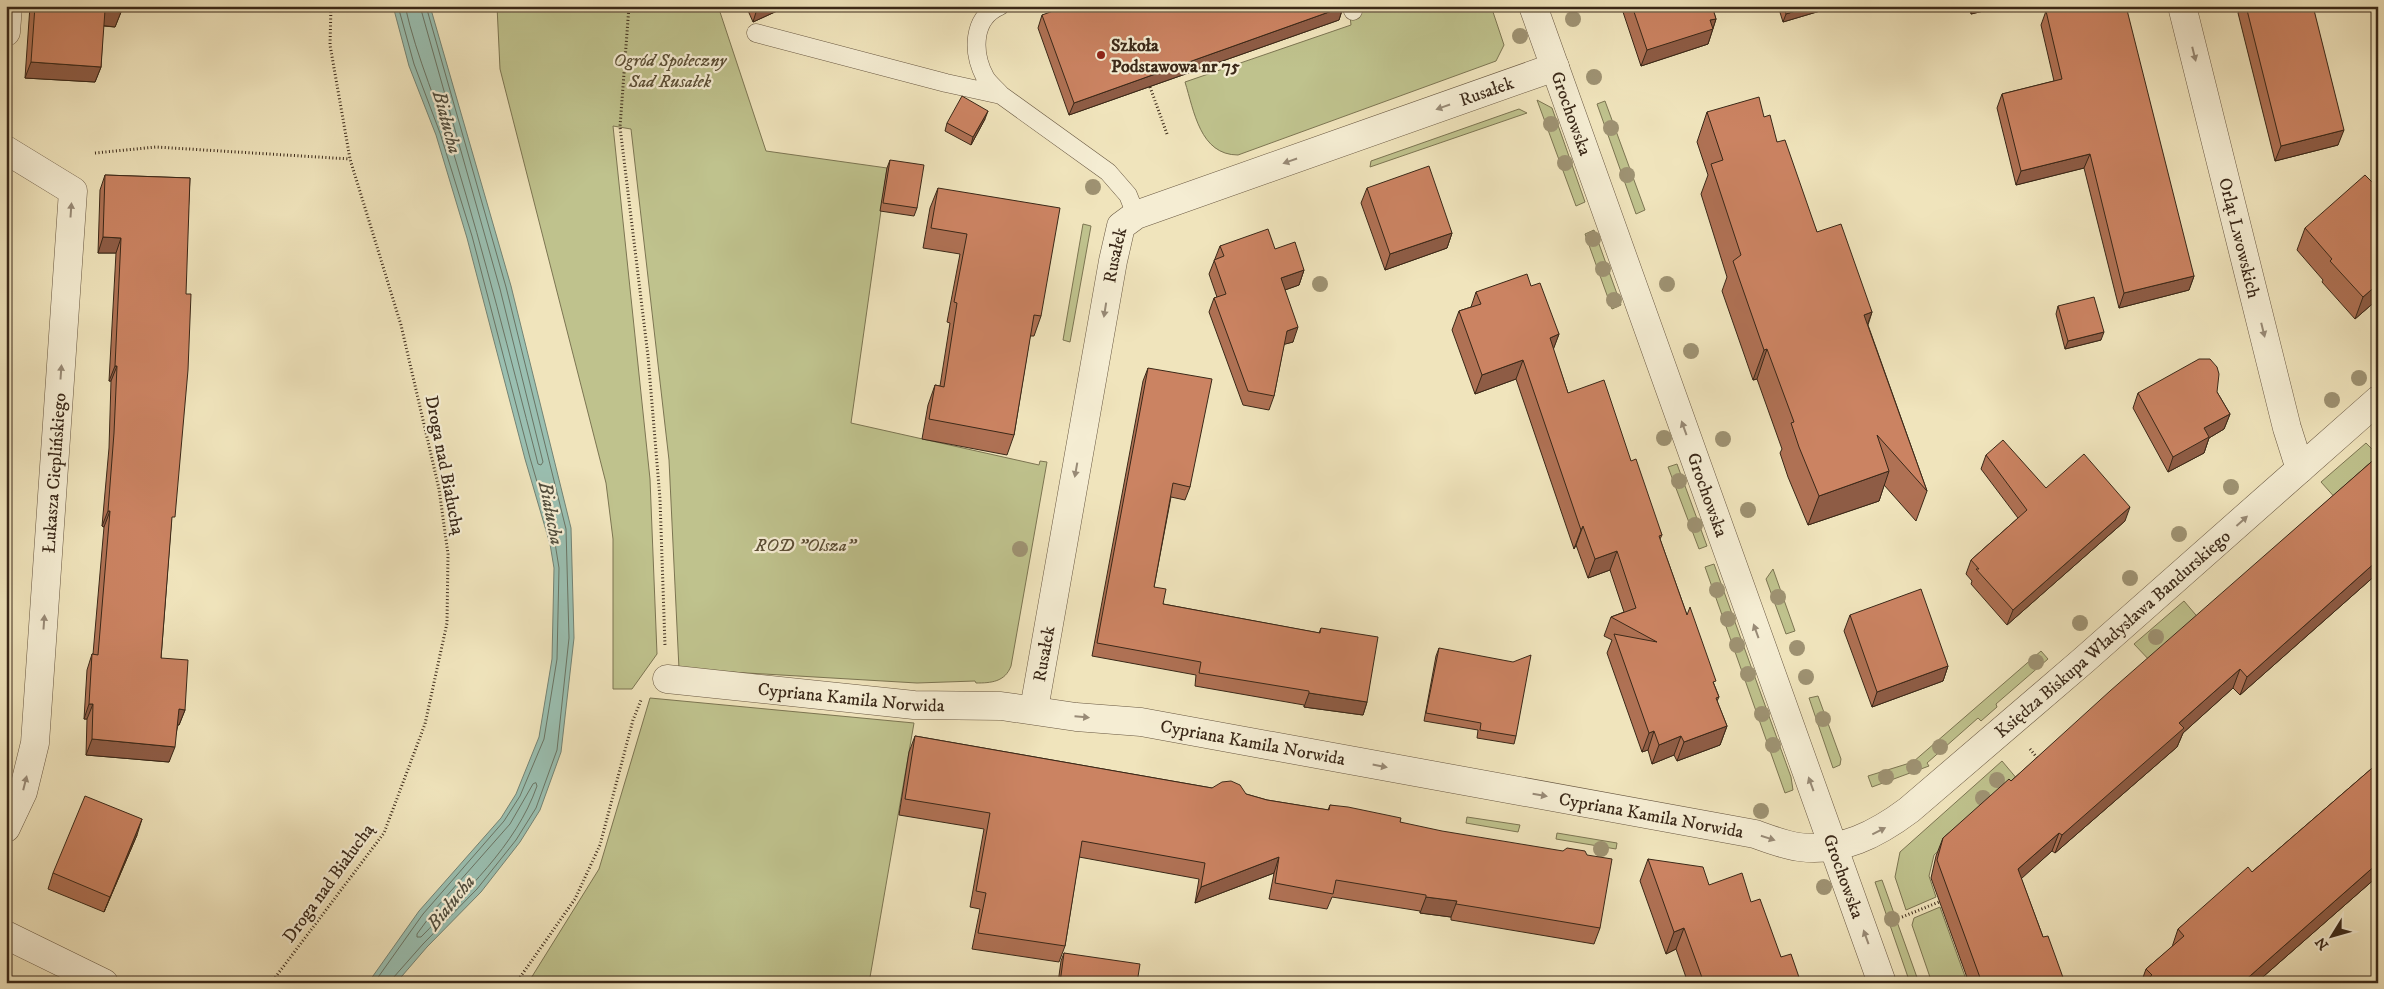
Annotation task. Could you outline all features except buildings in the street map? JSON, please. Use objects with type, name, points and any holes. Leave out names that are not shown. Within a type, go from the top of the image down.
[{"type":"street","points":[[6,32],[8,6]]},
{"type":"street","name":"Grochowska","points":[[1534,6],[1882,983]]},
{"type":"street","name":"Orląt Lwowskich","points":[[2182,6],[2285,419],[2300,469]]},
{"type":"street","name":"Rusałek","points":[[1034,709],[1118,236],[1122,226],[1136,215],[1555,67]]},
{"type":"street","name":"Łukasza Cieplińskiego","points":[[6,150],[73,191],[35,743],[23,792],[6,828]]},
{"type":"street","name":"Księdza Biskupa Władysława Bandurskiego","points":[[1834,848],[1882,830],[1909,810],[2378,400]]},
{"type":"street","name":"Cypriana Kamila Norwida","points":[[667,679],[914,705],[1002,706],[1034,709],[1076,717],[1141,722],[1755,834],[1797,847],[1834,848]]},
{"type":"street","points":[[6,935],[104,983]]},
{"type":"lane","points":[[1000,6],[990,10],[977,30],[978,54],[985,78],[1000,95],[1108,172],[1128,195],[1136,215]]},
{"type":"lane","points":[[756,33],[946,83],[1000,95]]},
{"type":"path","name":"Droga nad Białuchą","points":[[271,983],[384,832],[425,724],[447,623],[448,554],[439,489],[401,325],[350,159],[330,45],[331,6]]},
{"type":"path","points":[[629,6],[620,127],[649,375],[660,499],[666,647]]},
{"type":"path","points":[[1150,87],[1167,134]]},
{"type":"path","points":[[95,153],[156,147],[350,159]]},
{"type":"path","points":[[516,983],[575,899],[596,854],[633,720],[642,697]]},
{"type":"path","points":[[1902,917],[1939,902]]},
{"type":"green space","name":"ROD \"Olsza\"","points":[[497,6],[718,6],[766,151],[887,168],[851,423],[1039,465],[1040,461],[1047,462],[1011,666],[1005,675],[992,682],[982,683],[976,683],[975,681],[917,683],[679,669],[669,460],[631,129],[613,126],[650,479],[657,654],[632,689],[613,689],[613,539],[606,483],[500,69]]},
{"type":"green space","points":[[1376,6],[1491,6],[1504,45],[1496,61],[1238,155],[1225,153],[1215,148],[1207,140],[1196,118],[1185,82],[1351,25],[1350,16]]},
{"type":"green space","points":[[1537,100],[1552,108],[1585,202],[1576,206]]},
{"type":"green space","points":[[1605,101],[1645,210],[1636,214],[1597,104]]},
{"type":"green space","points":[[1519,109],[1527,113],[1370,167],[1371,161]]},
{"type":"green space","points":[[1083,224],[1091,226],[1070,342],[1063,340]]},
{"type":"green space","points":[[1594,230],[1621,305],[1612,309],[1585,234]]},
{"type":"green space","points":[[2366,443],[2378,455],[2378,466],[2338,501],[2321,482]]},
{"type":"green space","points":[[1677,464],[1707,546],[1699,549],[1668,467]]},
{"type":"green space","points":[[1714,564],[1791,777],[1793,790],[1785,793],[1705,567]]},
{"type":"green space","points":[[1773,569],[1795,631],[1786,634],[1766,579]]},
{"type":"green space","points":[[2184,601],[2201,621],[2152,663],[2134,644]]},
{"type":"green space","points":[[2041,651],[2048,659],[1996,704],[1997,707],[1981,721],[1978,718],[1927,763],[1929,766],[1872,787],[1868,776],[1913,762]]},
{"type":"green space","points":[[1818,696],[1841,759],[1840,765],[1833,768],[1809,698]]},
{"type":"green space","points":[[650,698],[914,723],[869,983],[528,983],[599,869]]},
{"type":"green space","points":[[2002,761],[2018,780],[1934,855],[1929,876],[1936,897],[1906,910],[1895,877],[1900,852]]},
{"type":"green space","points":[[1467,817],[1520,825],[1518,832],[1466,823]]},
{"type":"green space","points":[[1557,833],[1617,843],[1616,849],[1556,839]]},
{"type":"green space","points":[[1882,880],[1919,983],[1910,983],[1875,882]]},
{"type":"green space","points":[[1940,907],[1967,982],[1932,983],[1912,925],[1914,918]]},
{"type":"water","name":"Białucha","points":[[393,6],[430,6],[511,286],[571,528],[574,638],[561,752],[540,810],[520,842],[481,892],[427,947],[396,983],[368,983],[419,911],[501,818],[516,794],[539,737],[552,659],[554,568],[550,544],[525,459],[467,238],[436,135],[409,66]]},
{"type":"place","name":"Szkoła Podstawowa nr 75","points":[[1101,55]]},
{"type":"park label","name":"Ogród Społeczny Sad Rusałek","points":[[670,70]]}]
